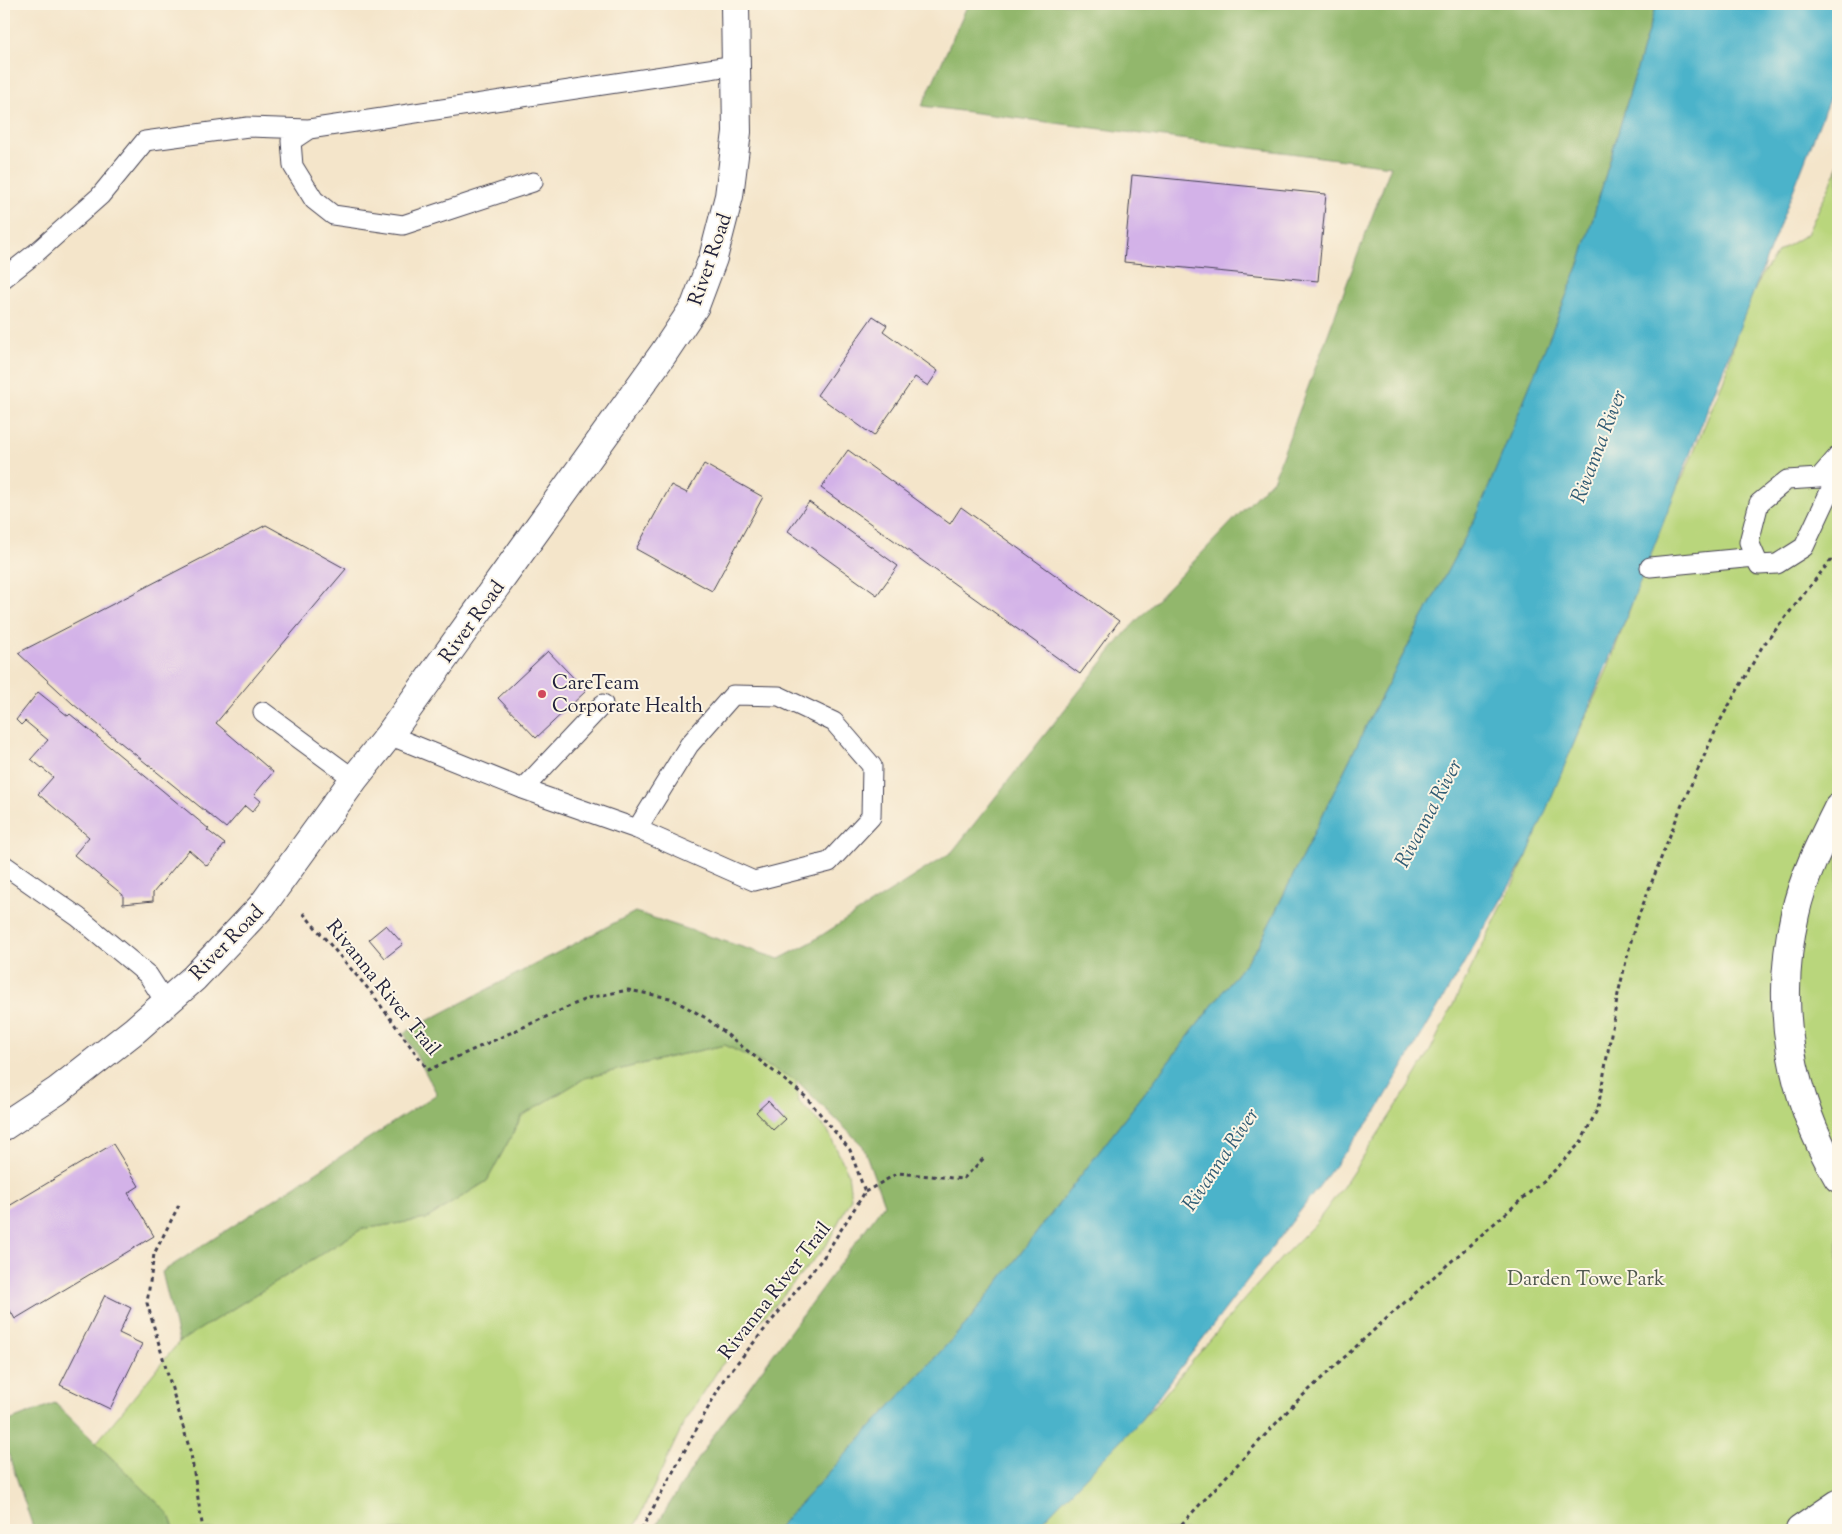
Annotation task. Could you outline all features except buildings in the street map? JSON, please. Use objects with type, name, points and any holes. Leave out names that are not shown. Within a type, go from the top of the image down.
[{"type":"street","name":"River Road","points":[[4,1126],[57,1091],[135,1030],[194,978],[262,906],[354,779],[389,735],[658,362],[695,306],[713,258],[729,196],[737,132],[735,4]]},
{"type":"street","points":[[1838,808],[1816,852],[1795,912],[1788,952],[1786,994],[1789,1045],[1802,1098],[1828,1160],[1838,1178]]},
{"type":"street","points":[[1800,1530],[1838,1504]]},
{"type":"lane","points":[[4,278],[37,252],[100,196],[145,141],[248,127],[309,129],[736,65]]},
{"type":"lane","points":[[309,129],[291,141],[293,166],[314,200],[333,215],[404,225],[533,182]]},
{"type":"lane","points":[[1838,456],[1819,478],[1787,480],[1759,504],[1749,542],[1759,565],[1777,564],[1804,547],[1838,474]]},
{"type":"lane","points":[[1650,567],[1755,557]]},
{"type":"lane","points":[[389,735],[523,789],[637,829],[754,881],[829,862],[871,817],[872,766],[834,722],[779,696],[733,695],[688,745],[637,829]]},
{"type":"lane","points":[[523,789],[603,704]]},
{"type":"lane","points":[[264,712],[354,779]]},
{"type":"lane","points":[[4,865],[78,917],[148,975],[166,1003]]},
{"type":"path","points":[[1838,243],[1836,248],[1838,275]]},
{"type":"path","points":[[1176,1530],[1297,1401],[1387,1318],[1555,1170],[1581,1142],[1598,1108],[1618,994],[1635,925],[1681,807],[1720,721],[1762,647],[1838,551]]},
{"type":"path","name":"Rivanna River Trail","points":[[303,913],[370,991],[428,1070],[588,998],[628,990],[670,998],[706,1018],[806,1097],[850,1150],[865,1192],[823,1258],[724,1379],[641,1530]]},
{"type":"path","points":[[1838,1009],[1838,1037]]},
{"type":"path","points":[[865,1192],[898,1173],[963,1180],[985,1157]]},
{"type":"path","points":[[179,1205],[154,1254],[147,1303],[190,1454],[204,1530]]},
{"type":"green space","points":[[968,4],[1656,4],[1580,262],[1479,511],[1372,714],[1259,945],[966,1324],[776,1530],[653,1530],[713,1436],[884,1204],[863,1146],[796,1080],[725,1045],[585,1078],[522,1116],[487,1181],[426,1219],[362,1229],[179,1342],[162,1272],[437,1094],[404,1033],[635,912],[779,959],[808,944],[952,852],[1126,632],[1274,478],[1391,166],[922,106]]},
{"type":"green space","name":"Darden Towe Park","points":[[1838,162],[1838,1530],[1032,1530],[1158,1402],[1242,1302],[1316,1223],[1345,1184],[1409,1087],[1429,1053],[1527,856],[1539,820],[1607,670],[1673,493],[1683,477],[1724,379],[1735,340],[1737,325],[1764,271],[1779,251],[1807,234],[1836,172]]},
{"type":"green space","points":[[725,1045],[796,1080],[799,1102],[828,1131],[848,1173],[851,1198],[826,1246],[720,1367],[684,1423],[637,1522],[631,1530],[175,1530],[168,1513],[96,1443],[179,1342],[362,1229],[426,1219],[487,1181],[522,1116],[585,1078]]},
{"type":"green space","points":[[55,1403],[168,1513],[175,1530],[34,1530],[4,1441],[4,1423]]},
{"type":"water","name":"Rivanna River","points":[[1656,4],[1838,4],[1838,76],[1624,623],[1527,856],[1378,1109],[1140,1421],[1034,1530],[776,1530],[966,1324],[1259,945],[1372,714],[1479,511],[1580,262]]},
{"type":"place","name":"CareTeam Corporate Health","points":[[542,694]]}]
